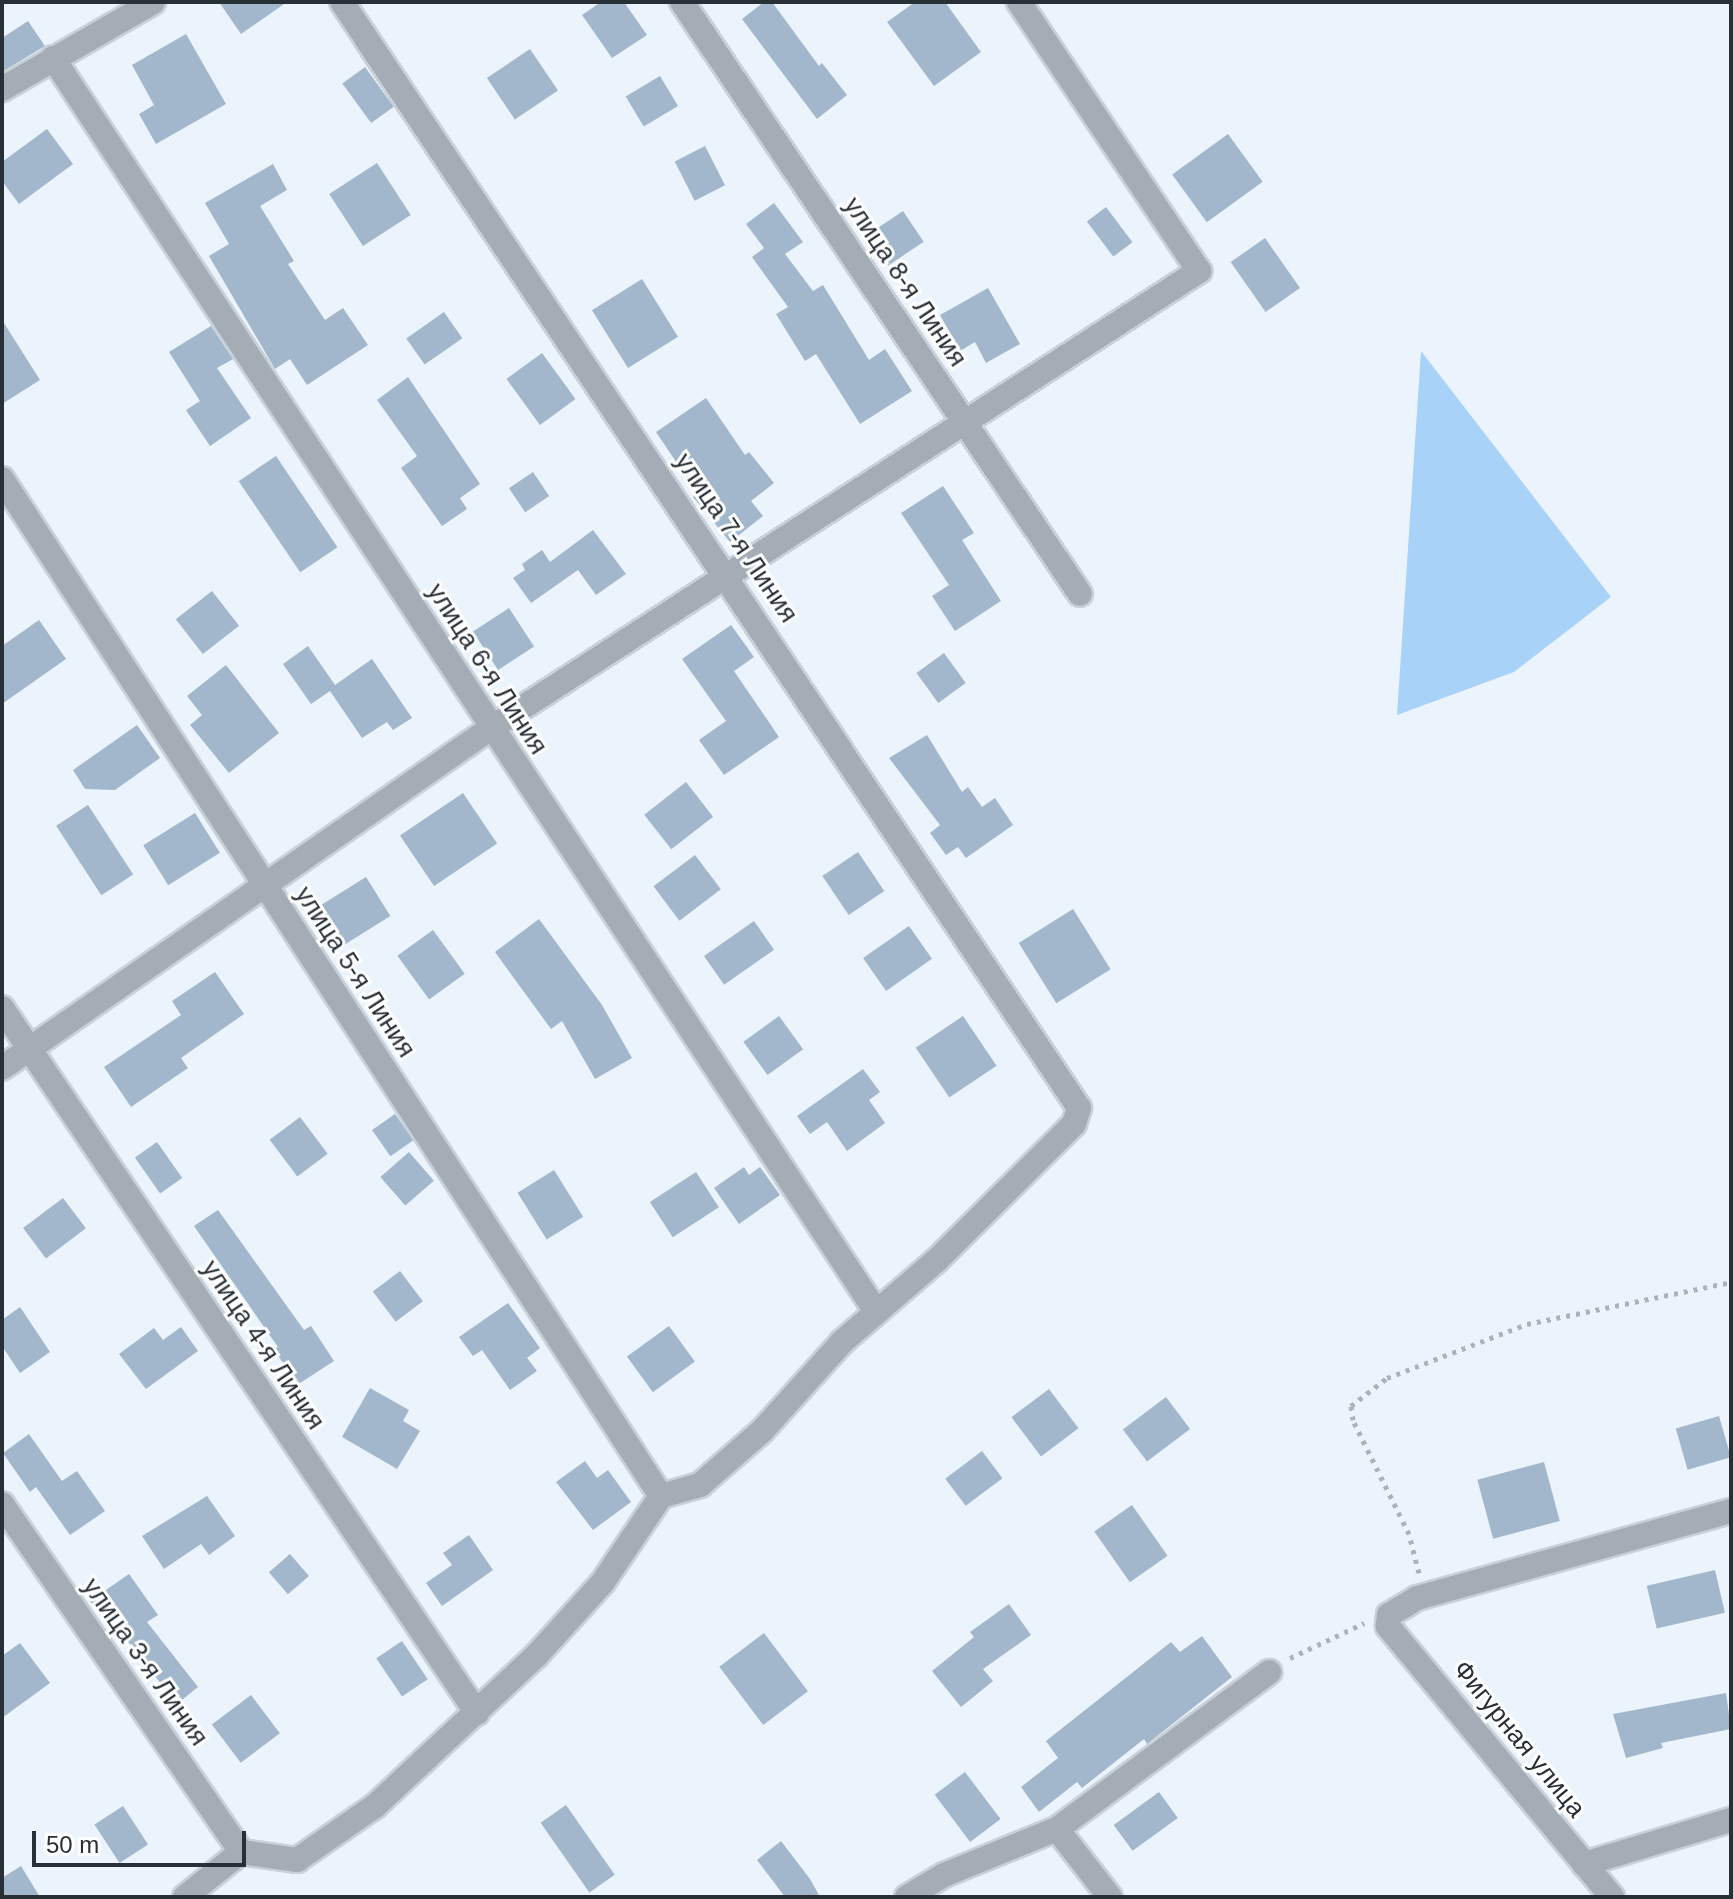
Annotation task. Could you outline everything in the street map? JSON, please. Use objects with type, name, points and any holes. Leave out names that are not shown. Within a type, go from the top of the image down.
[{"type":"street","points":[[2,89],[153,2]]},
{"type":"street","name":"улица 7-я Линия","points":[[342,2],[727,573],[1079,1108],[1074,1124],[936,1261],[875,1310]]},
{"type":"street","name":"улица 8-я Линия","points":[[682,2],[1080,594]]},
{"type":"street","points":[[2,1068],[491,728],[1199,271],[1019,2]]},
{"type":"street","name":"улица 6-я Линия","points":[[53,58],[875,1310]]},
{"type":"street","name":"улица 5-я Линия","points":[[2,479],[661,1496]]},
{"type":"street","name":"улица 4-я Линия","points":[[2,1008],[477,1713]]},
{"type":"street","points":[[185,1897],[241,1852],[297,1860],[375,1806],[477,1713],[603,1582],[661,1496],[700,1485],[762,1431],[875,1310]]},
{"type":"street","name":"улица 3-я Линия","points":[[2,1504],[241,1852]]},
{"type":"street","points":[[1389,1615],[1417,1598],[1731,1511]]},
{"type":"street","name":"Фигурная улица","points":[[1389,1615],[1388,1626],[1612,1897]]},
{"type":"street","points":[[907,1897],[944,1875],[1057,1829],[1269,1672]]},
{"type":"street","points":[[1584,1864],[1731,1820]]},
{"type":"street","points":[[1057,1829],[1110,1897]]},
{"type":"path","points":[[1417,1598],[1421,1565],[1353,1420],[1351,1406],[1387,1378],[1527,1324],[1731,1282]]},
{"type":"path","points":[[1269,1672],[1299,1652],[1389,1615]]},
{"type":"shaded area","points":[[1421,351],[1611,597],[1514,672],[1397,715]]},
{"type":"building","points":[[219,2],[287,2],[241,34]]},
{"type":"building","points":[[601,2],[624,2],[647,35],[612,58],[582,15]]},
{"type":"building","points":[[764,2],[772,2],[819,66],[822,63],[847,95],[817,119],[742,19]]},
{"type":"building","points":[[915,2],[945,2],[981,52],[934,86],[887,22]]},
{"type":"building","points":[[28,21],[45,46],[2,72],[2,38]]},
{"type":"building","points":[[186,34],[226,104],[156,144],[139,114],[154,105],[132,65]]},
{"type":"building","points":[[530,49],[558,90],[515,120],[487,78]]},
{"type":"building","points":[[365,67],[394,107],[371,123],[342,83]]},
{"type":"building","points":[[660,76],[678,106],[644,127],[626,97]]},
{"type":"building","points":[[47,129],[73,164],[19,204],[2,181],[2,162]]},
{"type":"building","points":[[1228,134],[1263,182],[1207,222],[1172,175]]},
{"type":"building","points":[[705,146],[725,185],[695,201],[675,161]]},
{"type":"building","points":[[377,163],[411,215],[363,246],[329,194]]},
{"type":"building","points":[[273,164],[287,190],[260,206],[294,261],[288,264],[325,320],[343,308],[368,345],[307,385],[290,359],[275,369],[209,256],[229,244],[205,203]]},
{"type":"building","points":[[774,203],[803,242],[785,254],[813,291],[823,285],[869,360],[885,349],[912,391],[860,424],[816,354],[805,361],[776,314],[788,307],[752,257],[764,248],[746,224]]},
{"type":"building","points":[[1106,207],[1132,242],[1113,257],[1087,221]]},
{"type":"building","points":[[903,211],[924,242],[888,266],[867,235]]},
{"type":"building","points":[[1265,238],[1300,288],[1266,312],[1231,262]]},
{"type":"building","points":[[642,279],[678,337],[628,368],[592,310]]},
{"type":"building","points":[[988,288],[1020,344],[986,363],[975,342],[960,351],[940,315]]},
{"type":"building","points":[[444,312],[462,338],[425,365],[406,338]]},
{"type":"building","points":[[2,320],[40,380],[2,404]]},
{"type":"building","points":[[211,326],[233,359],[217,368],[251,418],[210,446],[186,410],[200,401],[169,352]]},
{"type":"building","points":[[542,353],[576,399],[540,425],[506,379]]},
{"type":"building","points":[[408,377],[480,484],[460,498],[467,509],[442,526],[401,468],[417,456],[377,400]]},
{"type":"building","points":[[706,398],[745,455],[749,452],[774,483],[751,501],[763,516],[730,542],[693,497],[697,493],[656,432]]},
{"type":"building","points":[[276,456],[338,547],[300,572],[239,481]]},
{"type":"building","points":[[533,472],[549,496],[525,512],[509,488]]},
{"type":"building","points":[[943,486],[974,533],[962,540],[1001,601],[955,631],[932,596],[949,585],[901,513]]},
{"type":"building","points":[[593,530],[626,574],[596,595],[578,570],[531,603],[513,578],[525,570],[522,564],[542,550],[550,562]]},
{"type":"building","points":[[212,591],[239,626],[203,654],[176,619]]},
{"type":"building","points":[[509,608],[534,647],[498,670],[473,631]]},
{"type":"building","points":[[39,620],[66,659],[2,704],[2,646]]},
{"type":"building","points":[[731,625],[754,657],[734,671],[779,737],[724,775],[699,740],[726,721],[682,659]]},
{"type":"building","points":[[308,646],[335,685],[372,659],[412,718],[393,730],[387,722],[362,738],[330,691],[311,704],[283,664]]},
{"type":"building","points":[[944,653],[966,683],[938,703],[916,673]]},
{"type":"building","points":[[226,665],[279,733],[229,773],[190,725],[202,715],[187,696]]},
{"type":"building","points":[[137,725],[160,758],[115,790],[85,789],[73,770]]},
{"type":"building","points":[[927,735],[962,792],[968,787],[982,807],[995,798],[1013,825],[966,858],[958,847],[946,855],[930,833],[940,825],[889,758]]},
{"type":"building","points":[[686,782],[713,817],[671,849],[644,815]]},
{"type":"building","points":[[463,793],[497,844],[434,886],[400,835]]},
{"type":"building","points":[[88,805],[133,875],[101,895],[56,826]]},
{"type":"building","points":[[195,813],[220,853],[168,885],[143,845]]},
{"type":"building","points":[[858,852],[884,891],[849,915],[822,876]]},
{"type":"building","points":[[695,855],[721,889],[679,921],[653,886]]},
{"type":"building","points":[[366,877],[390,916],[340,947],[316,908]]},
{"type":"building","points":[[1073,909],[1111,969],[1056,1003],[1019,943]]},
{"type":"building","points":[[539,919],[602,1005],[632,1058],[595,1079],[562,1021],[551,1029],[495,952]]},
{"type":"building","points":[[754,921],[774,950],[724,985],[704,956]]},
{"type":"building","points":[[909,926],[932,959],[886,991],[863,958]]},
{"type":"building","points":[[433,930],[465,974],[429,1000],[397,956]]},
{"type":"building","points":[[215,972],[244,1014],[181,1058],[188,1068],[131,1107],[104,1067],[181,1015],[172,1001]]},
{"type":"building","points":[[779,1016],[803,1049],[768,1075],[743,1042]]},
{"type":"building","points":[[963,1016],[997,1066],[949,1098],[916,1048]]},
{"type":"building","points":[[863,1069],[880,1092],[869,1100],[885,1123],[847,1151],[827,1122],[810,1134],[797,1116]]},
{"type":"building","points":[[395,1114],[413,1140],[390,1156],[372,1130]]},
{"type":"building","points":[[300,1117],[328,1154],[297,1177],[270,1140]]},
{"type":"building","points":[[157,1142],[182,1178],[160,1194],[135,1157]]},
{"type":"building","points":[[409,1152],[434,1181],[405,1206],[380,1177]]},
{"type":"building","points":[[744,1167],[749,1175],[760,1167],[780,1195],[739,1224],[714,1188]]},
{"type":"building","points":[[554,1170],[583,1217],[547,1239],[518,1193]]},
{"type":"building","points":[[696,1172],[719,1207],[673,1237],[650,1202]]},
{"type":"building","points":[[63,1198],[86,1228],[46,1258],[23,1228]]},
{"type":"building","points":[[218,1210],[304,1330],[311,1326],[334,1361],[297,1385],[274,1349],[278,1347],[194,1226]]},
{"type":"building","points":[[400,1271],[423,1301],[396,1322],[373,1291]]},
{"type":"building","points":[[508,1303],[540,1348],[527,1358],[537,1371],[510,1390],[482,1350],[473,1356],[459,1337]]},
{"type":"building","points":[[20,1307],[50,1352],[20,1373],[2,1346],[2,1320]]},
{"type":"building","points":[[669,1326],[695,1362],[653,1392],[627,1357]]},
{"type":"building","points":[[181,1327],[198,1351],[146,1389],[119,1354],[154,1328],[163,1340]]},
{"type":"building","points":[[370,1388],[409,1410],[403,1421],[420,1431],[397,1469],[342,1437]]},
{"type":"building","points":[[1049,1389],[1078,1428],[1041,1456],[1011,1417]]},
{"type":"building","points":[[1166,1397],[1190,1429],[1147,1461],[1123,1429]]},
{"type":"building","points":[[1719,1416],[1731,1457],[1688,1470],[1676,1428]]},
{"type":"building","points":[[29,1434],[62,1481],[77,1471],[105,1511],[70,1535],[36,1487],[30,1492],[3,1453]]},
{"type":"building","points":[[982,1451],[1002,1478],[966,1506],[945,1479]]},
{"type":"building","points":[[585,1461],[597,1478],[608,1470],[631,1502],[593,1530],[556,1482]]},
{"type":"building","points":[[1544,1462],[1560,1521],[1493,1539],[1477,1480]]},
{"type":"building","points":[[207,1496],[235,1536],[209,1555],[201,1544],[164,1569],[142,1536]]},
{"type":"building","points":[[1132,1505],[1168,1556],[1130,1582],[1094,1531]]},
{"type":"building","points":[[469,1535],[493,1570],[442,1606],[426,1583],[452,1565],[443,1553]]},
{"type":"building","points":[[290,1554],[309,1576],[288,1594],[269,1572]]},
{"type":"building","points":[[1715,1570],[1725,1613],[1657,1629],[1647,1586]]},
{"type":"building","points":[[129,1574],[158,1615],[147,1622],[198,1687],[177,1704],[125,1638],[119,1642],[90,1601]]},
{"type":"building","points":[[1009,1604],[1031,1635],[983,1669],[993,1681],[961,1707],[932,1671],[974,1637],[970,1632]]},
{"type":"building","points":[[764,1633],[808,1691],[763,1725],[719,1667]]},
{"type":"building","points":[[1202,1636],[1232,1677],[1147,1744],[1144,1739],[1082,1788],[1077,1782],[1039,1812],[1021,1787],[1058,1758],[1046,1741],[1171,1642],[1180,1652]]},
{"type":"building","points":[[402,1641],[428,1679],[402,1696],[376,1658]]},
{"type":"building","points":[[20,1643],[50,1683],[2,1718],[2,1656]]},
{"type":"building","points":[[1726,1693],[1731,1729],[1661,1743],[1663,1748],[1626,1758],[1613,1714]]},
{"type":"building","points":[[251,1695],[280,1733],[241,1763],[212,1724]]},
{"type":"building","points":[[965,1772],[1001,1819],[970,1842],[935,1795]]},
{"type":"building","points":[[1159,1792],[1178,1818],[1133,1851],[1114,1825]]},
{"type":"building","points":[[566,1805],[615,1875],[589,1892],[541,1823]]},
{"type":"building","points":[[123,1806],[148,1845],[120,1863],[94,1825]]},
{"type":"building","points":[[781,1841],[820,1897],[785,1897],[757,1860]]},
{"type":"building","points":[[21,1866],[40,1897],[2,1897],[2,1878]]}]
